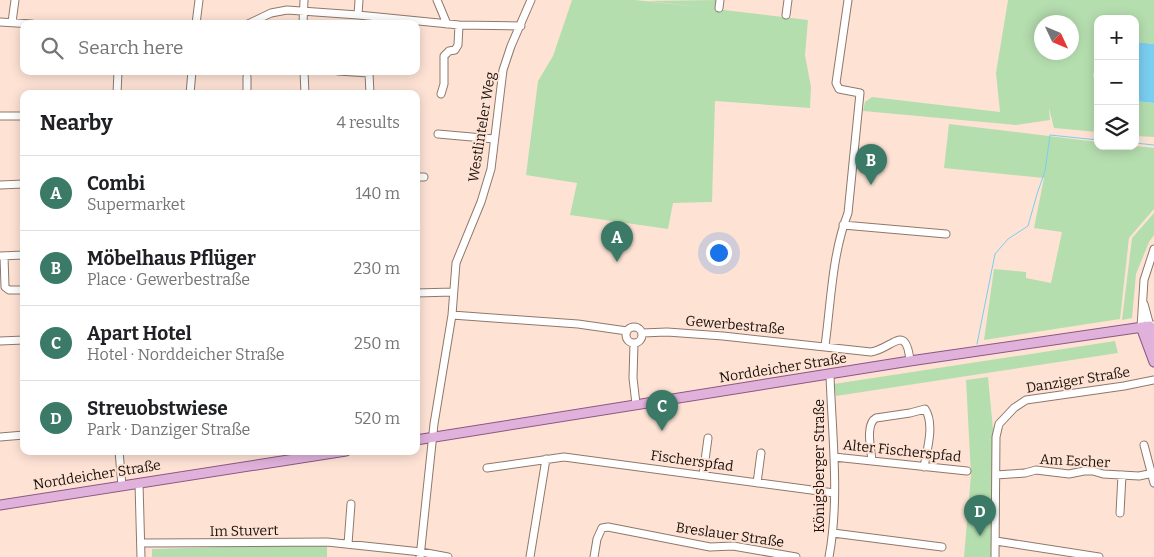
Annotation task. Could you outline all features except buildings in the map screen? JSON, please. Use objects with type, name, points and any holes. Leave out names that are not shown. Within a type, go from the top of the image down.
[{"type":"main road","points":[[1148,326],[1145,340],[1150,348],[1154,362]]},
{"type":"main road","name":"Norddeicher Straße","points":[[420,439],[910,361],[1148,326]]},
{"type":"main road","name":"Norddeicher Straße","points":[[0,504],[320,455]]},
{"type":"street","points":[[12,22],[15,0]]},
{"type":"street","points":[[196,20],[198,0]]},
{"type":"street","points":[[303,20],[304,0]]},
{"type":"street","points":[[358,15],[359,0]]},
{"type":"street","points":[[437,0],[447,24]]},
{"type":"street","name":"Westlinteler Weg","points":[[421,554],[432,437],[452,315],[456,263],[487,186],[491,170],[502,70],[532,0]]},
{"type":"street","points":[[719,8],[720,0]]},
{"type":"street","points":[[786,15],[788,0]]},
{"type":"street","points":[[826,346],[837,252],[843,225],[848,213],[860,93],[839,89],[836,83],[848,0]]},
{"type":"street","points":[[256,20],[271,13],[287,10],[407,20]]},
{"type":"street","points":[[420,21],[459,25],[520,26]]},
{"type":"street","points":[[0,22],[20,23]]},
{"type":"street","points":[[441,94],[444,84],[444,56],[449,51],[456,50],[459,25]]},
{"type":"street","points":[[117,90],[118,75]]},
{"type":"street","points":[[190,90],[192,75]]},
{"type":"street","points":[[304,75],[305,90]]},
{"type":"street","points":[[369,75],[370,90]]},
{"type":"street","points":[[246,90],[247,77]]},
{"type":"street","points":[[0,116],[20,116]]},
{"type":"street","points":[[438,134],[494,139]]},
{"type":"street","points":[[0,185],[20,184]]},
{"type":"street","points":[[843,225],[946,234]]},
{"type":"street","points":[[1148,326],[1142,298],[1146,269],[1154,249]]},
{"type":"street","points":[[20,255],[2,256],[5,287],[12,291],[20,290]]},
{"type":"street","points":[[420,294],[453,292]]},
{"type":"street","name":"Gewerbestraße","points":[[452,315],[578,324],[627,331],[631,327],[636,327],[642,333],[676,332],[872,352],[880,350],[897,340],[901,340],[908,348],[910,361]]},
{"type":"street","points":[[627,331],[627,339],[634,343],[640,341],[642,333]]},
{"type":"street","points":[[0,341],[20,340]]},
{"type":"street","points":[[634,343],[633,378],[636,404]]},
{"type":"street","name":"Königsberger Straße","points":[[828,557],[833,533],[834,493],[830,375]]},
{"type":"street","name":"Danziger Straße","points":[[995,557],[996,437],[999,424],[1019,403],[1031,399],[1102,390],[1154,380]]},
{"type":"street","points":[[872,461],[870,426],[872,420],[925,409],[929,416],[928,442],[924,467]]},
{"type":"street","points":[[0,436],[20,435]]},
{"type":"street","points":[[703,476],[708,438]]},
{"type":"street","points":[[1144,445],[1153,473],[1154,484]]},
{"type":"street","points":[[757,483],[761,453]]},
{"type":"street","points":[[119,455],[122,486]]},
{"type":"street","name":"Fischerspfad","points":[[486,468],[546,458],[564,457],[834,493]]},
{"type":"street","name":"Alter Fischerspfad","points":[[834,457],[967,471]]},
{"type":"street","points":[[530,557],[546,458]]},
{"type":"street","name":"Am Escher","points":[[996,475],[1025,473],[1036,470],[1069,474],[1093,471],[1103,474],[1139,476],[1153,473]]},
{"type":"street","name":"Am Escher","points":[[1120,513],[1122,475]]},
{"type":"street","points":[[139,483],[141,557]]},
{"type":"street","points":[[348,544],[351,504]]},
{"type":"street","name":"Breslauer Straße","points":[[594,557],[602,528],[608,527],[710,547],[733,546],[796,557]]},
{"type":"street","points":[[833,533],[942,547]]},
{"type":"street","name":"Im Stuvert","points":[[141,543],[327,542],[448,557]]},
{"type":"street","points":[[996,542],[1099,557]]},
{"type":"green space","points":[[572,0],[635,0],[708,8],[648,1],[717,0],[716,9],[808,20],[805,55],[811,87],[810,108],[715,101],[712,202],[673,203],[668,229],[570,215],[577,183],[526,175],[538,81],[553,56]]},
{"type":"green space","points":[[1008,0],[1154,0],[1154,44],[1139,42],[1139,15],[1094,15],[1094,132],[1054,128],[1049,108],[1050,120],[1016,125],[863,111],[865,102],[872,97],[1000,112],[996,73]]},
{"type":"green space","points":[[1139,101],[1154,103],[1154,137],[1139,136]]},
{"type":"green space","points":[[949,124],[1094,142],[1094,150],[1139,150],[1139,146],[1154,148],[1154,209],[1129,238],[1120,319],[984,340],[994,269],[1026,272],[1026,278],[1051,283],[1062,232],[1034,228],[1044,178],[944,168]]},
{"type":"green space","points":[[1154,213],[1154,235],[1149,242],[1136,274],[1132,318],[1122,320],[1132,238]]},
{"type":"green space","points":[[1115,341],[1118,353],[836,396],[834,384]]},
{"type":"green space","points":[[988,377],[993,429],[993,557],[964,557],[971,475],[966,380]]},
{"type":"green space","points":[[327,546],[327,557],[152,557],[152,549]]},
{"type":"water","points":[[1139,42],[1154,44],[1154,103],[1139,101]]},
{"type":"waterway","points":[[977,344],[995,254],[1008,239],[1028,226],[1045,171],[1050,135],[1094,140]]},
{"type":"waterway","points":[[1139,143],[1154,145]]},
{"type":"place","name":"Möbelhaus Pflüger","points":[[871,185]]},
{"type":"place","name":"Combi","points":[[617,262]]},
{"type":"place","name":"Apart Hotel","points":[[662,431]]},
{"type":"place","name":"Streuobstwiese","points":[[980,536]]}]
